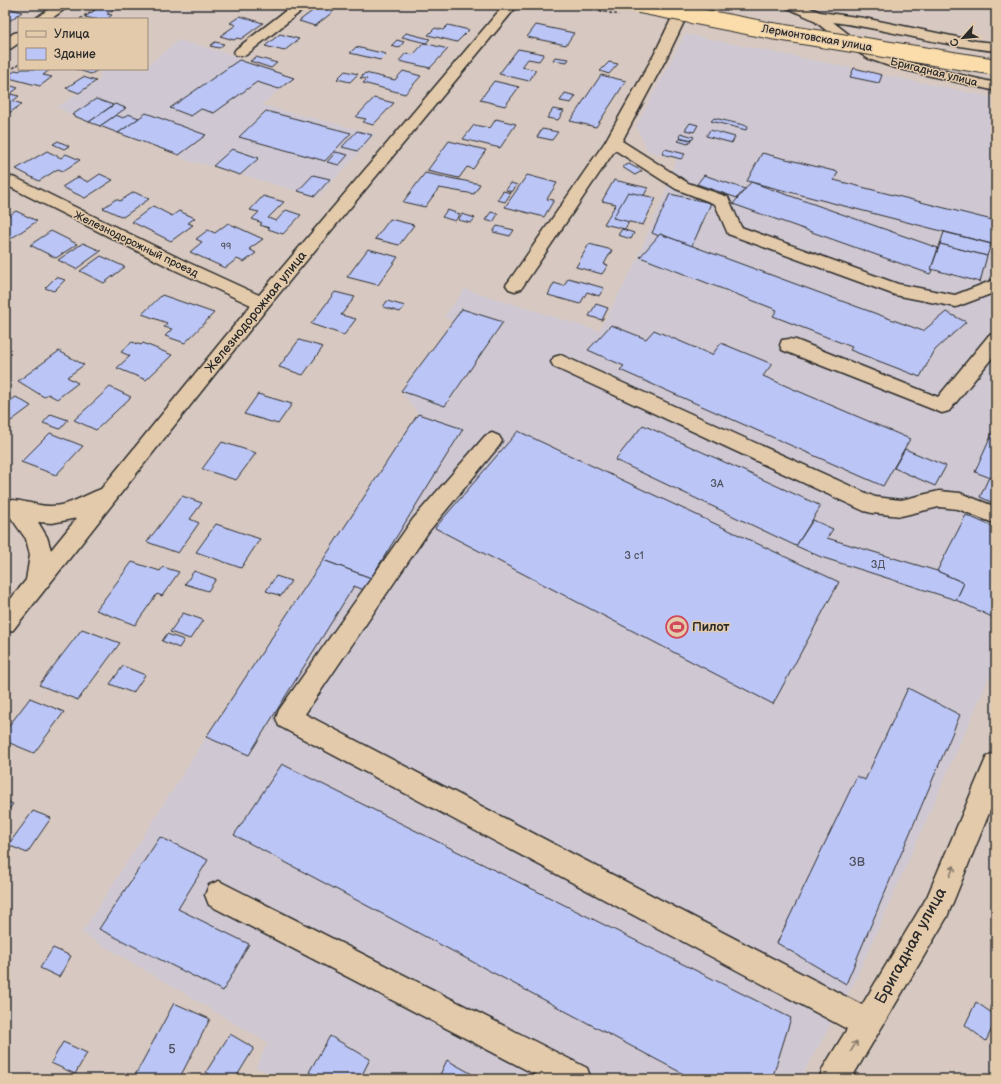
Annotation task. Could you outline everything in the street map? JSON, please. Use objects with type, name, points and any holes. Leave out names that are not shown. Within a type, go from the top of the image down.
[{"type":"main road","name":"Лермонтовская улица","points":[[639,5],[820,39],[996,67]]},
{"type":"street","points":[[43,18],[62,5]]},
{"type":"street","points":[[241,52],[302,5]]},
{"type":"street","name":"Железнодорожная улица","points":[[5,623],[112,492],[262,303],[511,5]]},
{"type":"street","points":[[515,285],[613,142],[661,55],[685,5]]},
{"type":"street","name":"Бригадная улица","points":[[792,5],[817,16],[846,39],[874,56],[897,64],[996,87]]},
{"type":"street","points":[[817,16],[864,22],[976,45],[996,47]]},
{"type":"street","points":[[5,46],[18,37]]},
{"type":"street","points":[[613,142],[682,186],[722,201],[734,230],[895,289],[956,301],[996,285]]},
{"type":"street","name":"Железнодорожный проезд","points":[[12,182],[181,266],[262,303]]},
{"type":"street","points":[[789,345],[942,406],[996,340]]},
{"type":"street","points":[[560,362],[872,505],[902,508],[939,499],[960,501],[996,516]]},
{"type":"street","points":[[492,441],[421,525],[288,718],[868,1024]]},
{"type":"street","points":[[11,505],[37,515],[59,515],[88,505],[112,492]]},
{"type":"street","points":[[11,505],[36,537],[41,555],[37,584]]},
{"type":"street","name":"Бригадная улица","points":[[834,1079],[937,907],[996,764]]},
{"type":"street","points":[[220,895],[576,1079]]},
{"type":"path","points":[[81,18],[100,5]]},
{"type":"path","points":[[5,74],[18,65]]},
{"type":"shaded area","points":[[685,34],[996,98],[996,662],[854,983],[800,1079],[278,1079],[256,1067],[268,1043],[82,933],[206,737],[418,414],[401,391],[453,321],[444,317],[465,289],[599,331],[635,264],[664,196],[677,159],[648,151],[636,126]]},
{"type":"shaded area","points":[[179,40],[233,55],[239,60],[294,78],[261,105],[376,134],[318,197],[213,166],[188,161],[179,155],[72,115],[57,107],[100,80],[100,70],[148,70],[148,65]]},
{"type":"building","points":[[102,5],[119,5],[107,14],[112,15],[108,18],[85,17]]},
{"type":"building","points":[[319,6],[334,11],[315,26],[299,21]]},
{"type":"building","points":[[8,8],[22,12],[5,24],[5,10]]},
{"type":"building","points":[[240,16],[263,23],[241,39],[237,38],[234,40],[220,36],[236,25],[230,23]]},
{"type":"building","points":[[448,25],[469,30],[457,42],[428,35],[435,28],[443,30]]},
{"type":"building","points":[[536,25],[574,33],[566,45],[527,37]]},
{"type":"building","points":[[406,33],[430,39],[426,43],[402,37]]},
{"type":"building","points":[[280,34],[299,39],[284,51],[265,46]]},
{"type":"building","points":[[397,40],[404,42],[399,48],[391,46]]},
{"type":"building","points":[[215,42],[224,44],[219,48],[210,46]]},
{"type":"building","points":[[424,43],[448,49],[430,68],[399,61],[406,53],[413,55]]},
{"type":"building","points":[[356,47],[386,54],[380,60],[350,53]]},
{"type":"building","points":[[518,49],[544,54],[539,61],[528,59],[522,67],[536,70],[529,81],[499,74]]},
{"type":"building","points":[[256,57],[277,63],[271,68],[250,61]]},
{"type":"building","points":[[555,57],[569,59],[567,62],[553,60]]},
{"type":"building","points":[[239,60],[294,78],[279,89],[257,82],[214,113],[201,109],[191,116],[170,108]]},
{"type":"building","points":[[609,62],[618,64],[609,74],[600,71]]},
{"type":"building","points":[[854,68],[882,75],[879,83],[850,77]]},
{"type":"building","points":[[16,70],[50,70],[43,75],[52,77],[40,86],[9,78],[12,76],[9,75]]},
{"type":"building","points":[[78,70],[98,70],[91,74]]},
{"type":"building","points":[[345,71],[358,74],[350,82],[337,79]]},
{"type":"building","points":[[403,71],[421,76],[405,94],[363,83],[367,79],[360,78],[365,73],[395,80]]},
{"type":"building","points":[[601,75],[626,81],[596,127],[570,121]]},
{"type":"building","points":[[83,77],[96,81],[79,93],[66,88]]},
{"type":"building","points":[[494,81],[519,87],[505,106],[480,100]]},
{"type":"building","points":[[5,84],[18,88],[10,94],[19,96],[13,101],[22,104],[5,116]]},
{"type":"building","points":[[565,93],[576,96],[571,103],[560,101]]},
{"type":"building","points":[[374,98],[394,103],[373,125],[363,122],[366,119],[356,117]]},
{"type":"building","points":[[96,99],[113,105],[89,122],[72,115]]},
{"type":"building","points":[[115,104],[126,108],[100,126],[89,122]]},
{"type":"building","points":[[553,109],[564,111],[558,120],[547,118]]},
{"type":"building","points":[[266,111],[351,133],[325,161],[239,137]]},
{"type":"building","points":[[146,113],[206,135],[179,155],[118,133]]},
{"type":"building","points":[[128,114],[139,118],[118,133],[100,126],[116,115],[123,118]]},
{"type":"building","points":[[714,118],[748,126],[746,130],[711,121]]},
{"type":"building","points":[[496,119],[516,124],[500,148],[463,139],[474,125],[490,128]]},
{"type":"building","points":[[690,123],[698,125],[694,132],[685,130]]},
{"type":"building","points":[[542,129],[558,132],[552,140],[537,137]]},
{"type":"building","points":[[710,130],[735,137],[732,143],[706,136]]},
{"type":"building","points":[[357,131],[372,135],[358,151],[342,147]]},
{"type":"building","points":[[681,133],[694,137],[692,140],[679,137]]},
{"type":"building","points":[[681,138],[691,140],[688,144],[678,141]]},
{"type":"building","points":[[58,141],[69,146],[64,149],[53,144]]},
{"type":"building","points":[[449,141],[486,150],[473,169],[467,167],[459,178],[427,171]]},
{"type":"building","points":[[232,149],[259,158],[240,175],[213,166]]},
{"type":"building","points":[[665,149],[685,154],[681,159],[662,154]]},
{"type":"building","points":[[47,151],[61,158],[66,154],[80,160],[63,171],[58,169],[39,181],[16,169]]},
{"type":"building","points":[[336,152],[348,155],[339,165],[327,162]]},
{"type":"building","points":[[762,153],[838,172],[834,180],[996,221],[996,245],[747,181]]},
{"type":"building","points":[[629,164],[642,171],[635,175],[622,167]]},
{"type":"building","points":[[425,173],[480,184],[474,194],[439,188],[425,207],[403,202]]},
{"type":"building","points":[[100,174],[113,180],[85,198],[62,187],[78,177],[88,182]]},
{"type":"building","points":[[313,175],[330,179],[315,196],[298,191]]},
{"type":"building","points":[[527,175],[557,183],[547,199],[554,200],[544,217],[505,207]]},
{"type":"building","points":[[704,175],[745,189],[737,198],[697,184]]},
{"type":"building","points":[[614,180],[648,188],[625,229],[604,224],[616,204],[602,201]]},
{"type":"building","points":[[751,182],[938,248],[931,269],[933,269],[930,274],[733,204]]},
{"type":"building","points":[[511,183],[517,185],[512,192],[506,190]]},
{"type":"building","points":[[503,191],[511,193],[505,202],[497,200]]},
{"type":"building","points":[[134,192],[149,199],[123,217],[103,208],[116,199],[120,201]]},
{"type":"building","points":[[628,192],[656,198],[643,225],[613,218]]},
{"type":"building","points":[[670,194],[711,203],[692,246],[660,234],[659,236],[652,233]]},
{"type":"building","points":[[263,196],[284,202],[268,218],[276,221],[286,210],[301,215],[283,234],[268,229],[269,228],[260,225],[262,223],[252,219],[259,212],[250,210]]},
{"type":"building","points":[[153,206],[172,216],[179,211],[195,218],[188,223],[193,225],[171,241],[132,222]]},
{"type":"building","points":[[447,210],[460,214],[455,221],[442,217]]},
{"type":"building","points":[[16,211],[37,221],[9,240],[5,238],[5,218]]},
{"type":"building","points":[[491,212],[498,214],[493,222],[485,220]]},
{"type":"building","points":[[462,214],[475,218],[471,223],[458,220]]},
{"type":"building","points":[[390,219],[414,225],[399,245],[375,239]]},
{"type":"building","points":[[228,223],[263,239],[249,249],[256,253],[244,262],[237,259],[225,268],[190,252],[202,242],[196,239],[208,230],[215,233]]},
{"type":"building","points":[[497,226],[514,230],[510,236],[493,232]]},
{"type":"building","points":[[622,229],[634,233],[631,239],[618,235]]},
{"type":"building","points":[[51,231],[77,244],[56,258],[30,245]]},
{"type":"building","points":[[944,232],[991,244],[987,256],[940,244]]},
{"type":"building","points":[[660,234],[923,331],[946,312],[966,322],[935,350],[920,377],[850,350],[852,347],[773,316],[777,310],[640,257]]},
{"type":"building","points":[[83,243],[101,251],[76,269],[58,260]]},
{"type":"building","points":[[589,244],[612,250],[604,264],[608,265],[602,274],[576,267]]},
{"type":"building","points":[[940,244],[987,256],[980,282],[931,269]]},
{"type":"building","points":[[368,249],[398,257],[378,285],[347,277]]},
{"type":"building","points":[[101,256],[125,267],[104,283],[80,271]]},
{"type":"building","points":[[56,277],[65,280],[54,291],[45,288]]},
{"type":"building","points":[[568,278],[604,288],[599,296],[587,292],[580,304],[548,295],[554,283],[564,286]]},
{"type":"building","points":[[335,292],[355,297],[341,315],[356,319],[344,335],[311,324]]},
{"type":"building","points":[[162,295],[214,313],[185,343],[165,336],[172,329],[164,327],[167,323],[142,314]]},
{"type":"building","points":[[387,301],[405,306],[400,312],[383,307]]},
{"type":"building","points":[[596,304],[608,308],[602,320],[589,316]]},
{"type":"building","points":[[462,309],[503,322],[445,406],[401,391]]},
{"type":"building","points":[[611,325],[646,339],[654,330],[712,355],[721,343],[772,364],[763,376],[910,439],[883,486],[620,370],[624,366],[588,350]]},
{"type":"building","points":[[299,340],[323,347],[303,375],[279,367]]},
{"type":"building","points":[[132,342],[141,345],[143,343],[172,355],[146,380],[117,368],[130,356],[121,352]]},
{"type":"building","points":[[59,351],[84,365],[67,377],[78,383],[57,399],[48,394],[44,397],[18,381]]},
{"type":"building","points":[[110,387],[131,397],[96,430],[74,420]]},
{"type":"building","points":[[258,394],[292,404],[278,424],[244,414]]},
{"type":"building","points":[[16,397],[31,406],[11,421],[5,417],[5,404]]},
{"type":"building","points":[[51,414],[68,420],[60,429],[43,423]]},
{"type":"building","points":[[418,414],[463,429],[371,578],[323,560]]},
{"type":"building","points":[[643,425],[821,506],[796,546],[615,460]]},
{"type":"building","points":[[996,425],[996,480],[975,472]]},
{"type":"building","points":[[518,431],[839,582],[773,704],[435,528]]},
{"type":"building","points":[[50,433],[83,446],[56,475],[21,462]]},
{"type":"building","points":[[222,442],[256,453],[236,480],[202,469]]},
{"type":"building","points":[[905,449],[946,466],[935,486],[894,468]]},
{"type":"building","points":[[989,477],[996,480],[996,504],[980,497]]},
{"type":"building","points":[[182,496],[202,503],[190,519],[199,523],[178,553],[147,542]]},
{"type":"building","points":[[966,515],[996,528],[996,609],[992,617],[956,600],[964,583],[937,571]]},
{"type":"building","points":[[813,520],[833,529],[827,538],[937,571],[964,583],[956,600],[821,557],[796,546]]},
{"type":"building","points":[[216,524],[260,539],[241,568],[196,552]]},
{"type":"building","points":[[323,560],[371,578],[364,590],[354,586],[249,755],[206,737]]},
{"type":"building","points":[[132,562],[160,571],[163,567],[179,572],[162,596],[157,594],[135,625],[96,610]]},
{"type":"building","points":[[194,571],[216,579],[208,591],[185,584]]},
{"type":"building","points":[[276,576],[291,581],[281,596],[266,591]]},
{"type":"building","points":[[183,613],[203,620],[190,639],[170,632]]},
{"type":"building","points":[[82,629],[120,643],[78,700],[39,685]]},
{"type":"building","points":[[167,634],[184,640],[179,648],[162,641]]},
{"type":"building","points":[[123,666],[145,675],[133,693],[110,684]]},
{"type":"building","points":[[908,688],[960,715],[846,984],[777,943],[857,776],[865,780]]},
{"type":"building","points":[[30,698],[64,712],[34,753],[5,741],[5,731]]},
{"type":"building","points":[[282,764],[791,1018],[772,1079],[693,1079],[234,835]]},
{"type":"building","points":[[5,801],[13,804],[5,814]]},
{"type":"building","points":[[33,811],[51,818],[27,853],[8,845]]},
{"type":"building","points":[[160,837],[208,860],[178,909],[249,944],[223,991],[99,929]]},
{"type":"building","points":[[53,948],[71,956],[59,977],[40,968]]},
{"type":"building","points":[[976,1002],[996,1016],[996,1020],[986,1041],[965,1025]]},
{"type":"building","points":[[174,1003],[210,1019],[179,1079],[133,1079]]},
{"type":"building","points":[[230,1034],[254,1048],[235,1079],[217,1079],[206,1072]]},
{"type":"building","points":[[330,1036],[370,1059],[360,1079],[321,1079],[309,1072]]},
{"type":"building","points":[[63,1042],[87,1053],[75,1074],[51,1063]]},
{"type":"building","points":[[447,1060],[481,1079],[438,1079]]},
{"type":"place","name":"Пилот","points":[[677,627]]}]
